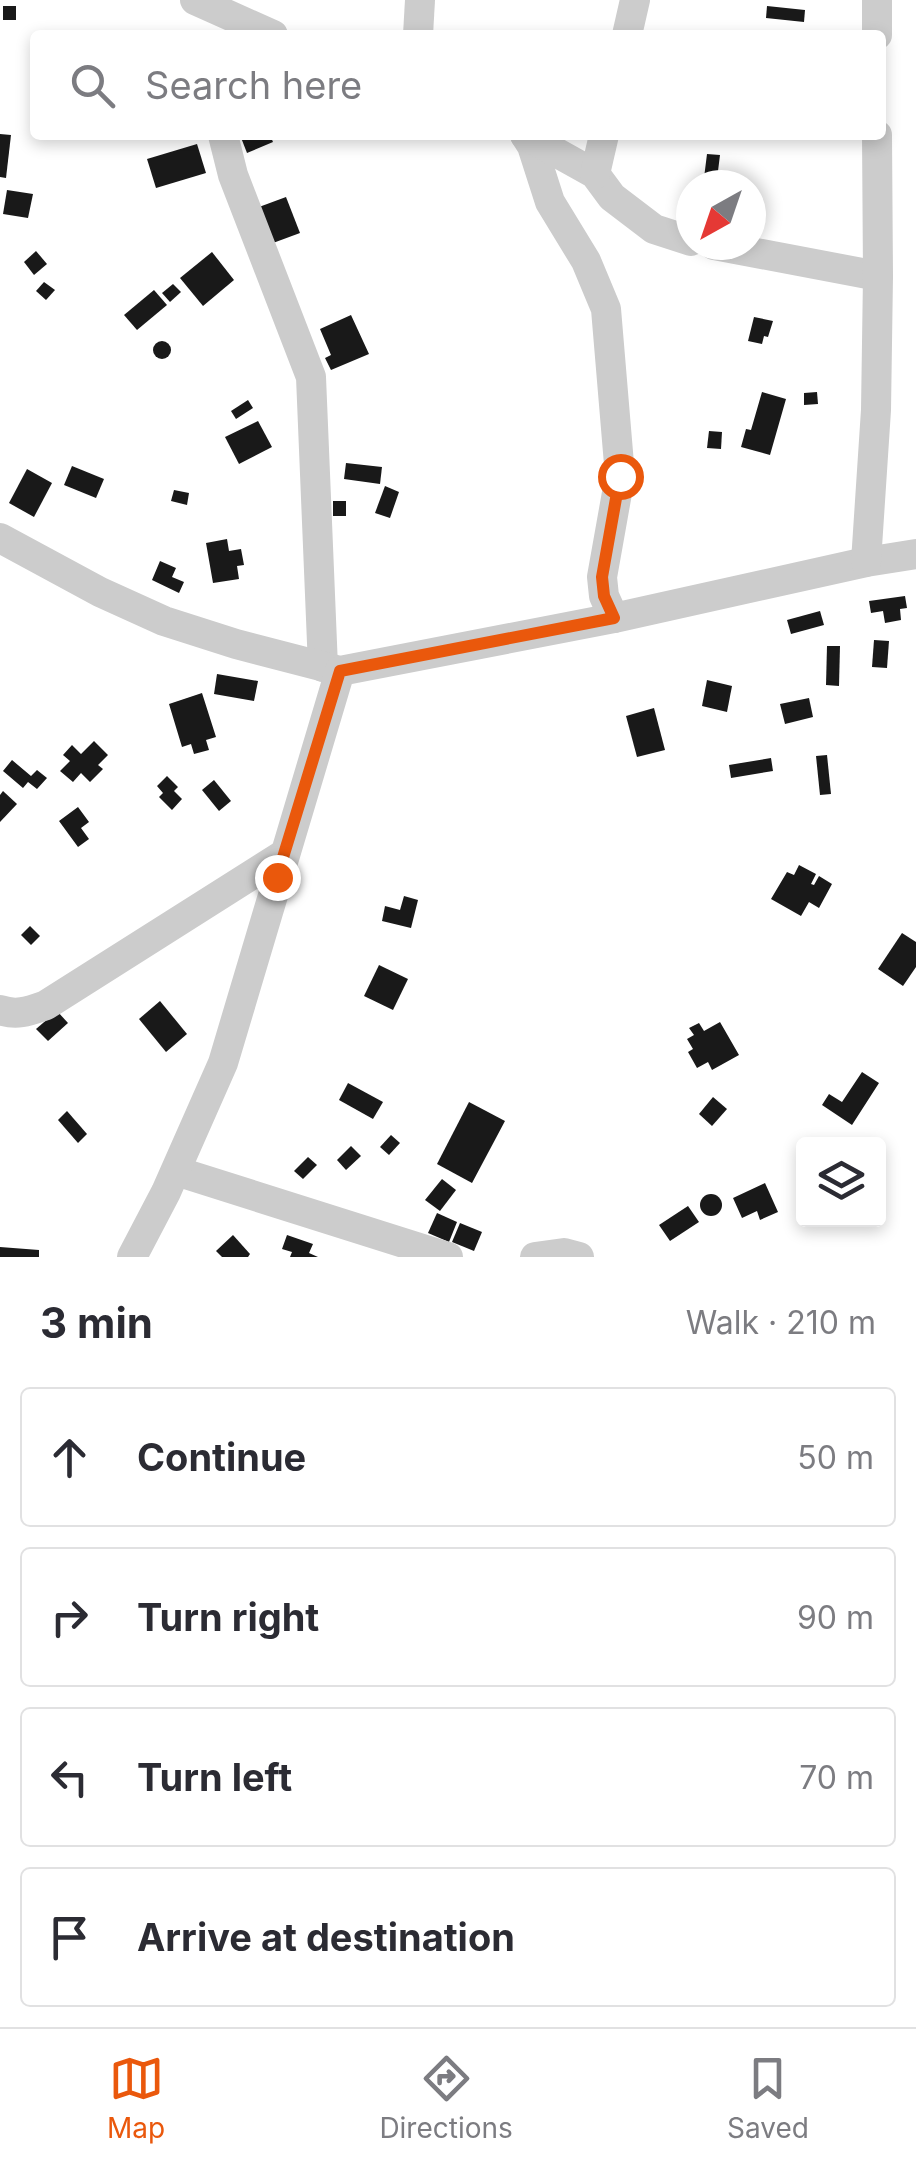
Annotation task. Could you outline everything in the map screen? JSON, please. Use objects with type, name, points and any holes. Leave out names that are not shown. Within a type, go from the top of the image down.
[{"type":"street","points":[[195,0],[260,30]]},
{"type":"street","points":[[418,30],[420,0]]},
{"type":"street","points":[[628,30],[635,0]]},
{"type":"street","points":[[877,0],[877,30]]},
{"type":"street","points":[[132,1257],[176,1171],[223,1064],[331,669],[312,377],[233,176],[223,140]]},
{"type":"street","points":[[528,140],[550,202],[586,260],[606,309],[620,476],[602,577],[604,596],[614,618]]},
{"type":"street","points":[[534,140],[595,174],[612,198],[654,229],[676,236]]},
{"type":"street","points":[[595,174],[603,140]]},
{"type":"street","points":[[866,562],[876,410],[877,140]]},
{"type":"street","points":[[766,255],[878,276]]},
{"type":"street","points":[[0,538],[100,592],[164,621],[331,669],[614,618],[916,554]]},
{"type":"street","points":[[0,1010],[11,1014],[46,1005],[283,855]]},
{"type":"street","points":[[176,1171],[448,1257]]},
{"type":"street","points":[[536,1257],[564,1253],[579,1257]]},
{"type":"building","points":[[3,6],[16,6],[16,20],[3,20]]},
{"type":"building","points":[[767,6],[805,10],[804,22],[766,18]]},
{"type":"building","points":[[0,134],[11,135],[6,178],[0,177]]},
{"type":"building","points":[[242,140],[272,140],[273,142],[247,153]]},
{"type":"building","points":[[197,144],[206,173],[156,188],[147,159]]},
{"type":"building","points":[[707,154],[720,155],[718,170],[705,170]]},
{"type":"building","points":[[7,190],[33,194],[28,218],[3,214]]},
{"type":"building","points":[[286,197],[300,233],[273,243],[259,207]]},
{"type":"building","points":[[36,251],[47,264],[34,275],[24,262]]},
{"type":"building","points":[[212,252],[234,280],[203,306],[180,278]]},
{"type":"building","points":[[44,282],[55,290],[46,300],[36,291]]},
{"type":"building","points":[[173,284],[181,292],[170,302],[162,293]]},
{"type":"building","points":[[154,290],[167,305],[137,330],[124,315]]},
{"type":"building","points":[[351,315],[369,354],[331,370],[325,358],[331,355],[320,329]]},
{"type":"building","points":[[754,317],[773,321],[762,344],[748,341]]},
{"type":"building","points":[[162,341],[171,350],[162,359],[153,350]]},
{"type":"building","points":[[762,392],[786,399],[770,455],[741,447],[746,429],[751,430]]},
{"type":"building","points":[[817,392],[818,404],[804,405],[804,393]]},
{"type":"building","points":[[248,400],[253,408],[236,419],[231,411]]},
{"type":"building","points":[[258,421],[272,447],[239,464],[225,437]]},
{"type":"building","points":[[709,431],[722,432],[721,449],[707,448]]},
{"type":"building","points":[[346,463],[382,467],[380,484],[344,479]]},
{"type":"building","points":[[72,466],[104,479],[96,498],[64,485]]},
{"type":"building","points":[[27,469],[52,483],[34,517],[9,503]]},
{"type":"building","points":[[385,486],[399,492],[390,518],[375,513]]},
{"type":"building","points":[[174,490],[189,493],[187,505],[171,501]]},
{"type":"building","points":[[333,501],[346,501],[346,516],[333,516]]},
{"type":"building","points":[[227,539],[229,551],[241,549],[244,565],[237,566],[239,579],[213,583],[206,543]]},
{"type":"building","points":[[160,561],[176,568],[172,577],[184,582],[179,593],[152,580]]},
{"type":"building","points":[[905,596],[907,608],[900,609],[901,620],[885,623],[883,611],[871,613],[869,601]]},
{"type":"building","points":[[820,611],[824,625],[791,634],[787,620]]},
{"type":"building","points":[[874,640],[889,641],[887,668],[872,667]]},
{"type":"building","points":[[827,646],[840,646],[839,686],[826,685]]},
{"type":"building","points":[[217,674],[258,681],[254,701],[214,694]]},
{"type":"building","points":[[707,680],[732,686],[727,712],[702,706]]},
{"type":"building","points":[[202,693],[216,737],[206,740],[209,750],[194,754],[191,744],[182,747],[169,704]]},
{"type":"building","points":[[809,698],[813,717],[785,724],[780,704]]},
{"type":"building","points":[[654,708],[665,750],[637,757],[626,716]]},
{"type":"building","points":[[94,741],[108,755],[98,765],[103,769],[90,782],[81,773],[73,782],[60,771],[70,761],[63,755],[72,745],[81,754]]},
{"type":"building","points":[[827,755],[831,794],[820,795],[816,756]]},
{"type":"building","points":[[771,758],[773,771],[731,778],[729,765]]},
{"type":"building","points":[[12,760],[31,776],[37,770],[47,778],[37,789],[28,782],[23,788],[3,771]]},
{"type":"building","points":[[167,776],[178,787],[174,791],[182,799],[172,810],[159,797],[163,793],[157,786]]},
{"type":"building","points":[[214,780],[231,801],[219,811],[202,790]]},
{"type":"building","points":[[3,791],[17,804],[0,822],[0,795]]},
{"type":"building","points":[[78,807],[89,822],[81,828],[89,839],[78,847],[59,821]]},
{"type":"building","points":[[799,865],[816,874],[811,884],[819,876],[832,884],[819,908],[809,902],[801,916],[771,899],[787,872],[794,875]]},
{"type":"building","points":[[404,896],[418,900],[411,928],[382,921],[385,906],[400,910]]},
{"type":"building","points":[[30,926],[40,936],[31,945],[21,935]]},
{"type":"building","points":[[902,933],[916,942],[916,967],[903,986],[878,969]]},
{"type":"building","points":[[379,965],[408,979],[393,1010],[364,996]]},
{"type":"building","points":[[160,1001],[187,1034],[166,1052],[139,1019]]},
{"type":"building","points":[[57,1011],[68,1023],[48,1041],[36,1029]]},
{"type":"building","points":[[720,1022],[739,1055],[712,1070],[708,1062],[697,1068],[688,1052],[693,1049],[687,1039],[694,1035],[689,1028],[699,1023],[704,1031]]},
{"type":"building","points":[[862,1072],[879,1083],[852,1125],[822,1105],[829,1094],[842,1102]]},
{"type":"building","points":[[348,1083],[383,1102],[373,1119],[339,1100]]},
{"type":"building","points":[[713,1097],[727,1109],[712,1126],[699,1114]]},
{"type":"building","points":[[469,1102],[505,1121],[472,1183],[437,1164]]},
{"type":"building","points":[[67,1111],[87,1134],[78,1143],[58,1120]]},
{"type":"building","points":[[391,1135],[400,1143],[389,1155],[380,1147]]},
{"type":"building","points":[[351,1146],[361,1156],[346,1170],[337,1160]]},
{"type":"building","points":[[308,1157],[317,1165],[303,1179],[294,1171]]},
{"type":"building","points":[[442,1179],[456,1190],[440,1211],[425,1200]]},
{"type":"building","points":[[765,1183],[778,1212],[760,1220],[757,1211],[742,1218],[733,1198]]},
{"type":"building","points":[[707,1194],[715,1194],[722,1205],[715,1216],[707,1216],[700,1209],[700,1201]]},
{"type":"building","points":[[688,1206],[699,1222],[670,1241],[659,1225]]},
{"type":"building","points":[[437,1213],[457,1222],[449,1242],[428,1233]]},
{"type":"building","points":[[460,1223],[482,1232],[474,1251],[452,1242]]},
{"type":"building","points":[[233,1235],[250,1254],[248,1257],[222,1257],[216,1251]]},
{"type":"building","points":[[287,1235],[313,1244],[309,1253],[318,1257],[290,1257],[292,1252],[282,1249]]},
{"type":"building","points":[[0,1247],[39,1250],[39,1257],[0,1257]]},
{"type":"route","points":[[277,877],[340,671],[614,618],[604,596],[602,577],[620,476]]}]
